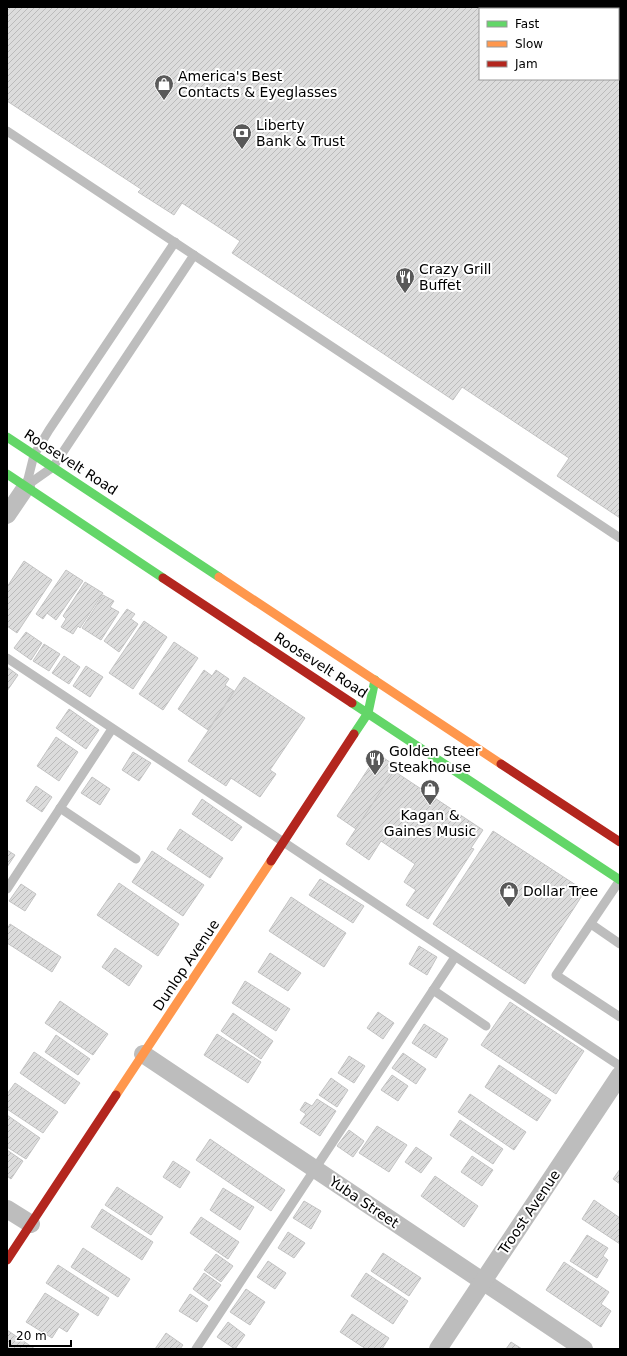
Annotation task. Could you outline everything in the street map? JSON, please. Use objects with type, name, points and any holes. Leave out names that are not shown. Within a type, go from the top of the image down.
[{"type":"main road","name":"Roosevelt Road","points":[[7,437],[620,842]]},
{"type":"main road","name":"Roosevelt Road","points":[[7,474],[620,880]]},
{"type":"main road","name":"Dunlop Avenue","points":[[7,1260],[368,713],[375,680]]},
{"type":"street","points":[[7,515],[26,487]]},
{"type":"street","name":"Yuba Street","points":[[143,1054],[584,1349]]},
{"type":"street","name":"Troost Avenue","points":[[438,1349],[620,1075]]},
{"type":"street","points":[[7,1209],[31,1224]]},
{"type":"lane","points":[[7,131],[620,538]]},
{"type":"lane","points":[[26,487],[34,455],[49,430],[175,242]]},
{"type":"lane","points":[[26,487],[53,467],[194,255]]},
{"type":"lane","points":[[7,658],[620,1066]]},
{"type":"lane","points":[[7,889],[112,729]]},
{"type":"lane","points":[[60,808],[136,859]]},
{"type":"lane","points":[[620,880],[556,975],[620,1017]]},
{"type":"lane","points":[[590,924],[620,944]]},
{"type":"lane","points":[[196,1349],[455,957]]},
{"type":"lane","points":[[433,990],[486,1026]]},
{"type":"building","points":[[7,7],[620,7],[620,518],[557,476],[569,458],[462,387],[453,400],[232,253],[240,241],[182,203],[174,215],[138,192],[141,189],[7,101]]},
{"type":"building","points":[[24,561],[52,580],[17,633],[7,626],[7,587]]},
{"type":"building","points":[[66,570],[83,581],[56,620],[47,613],[43,619],[36,614]]},
{"type":"building","points":[[85,582],[103,593],[80,628],[78,626],[73,634],[61,627],[66,619],[63,616]]},
{"type":"building","points":[[103,595],[114,601],[110,607],[119,612],[101,640],[82,628]]},
{"type":"building","points":[[127,609],[135,614],[131,619],[138,624],[119,652],[104,641]]},
{"type":"building","points":[[144,621],[167,637],[133,689],[109,673]]},
{"type":"building","points":[[26,632],[42,643],[31,660],[14,648]]},
{"type":"building","points":[[174,642],[198,658],[163,710],[139,694]]},
{"type":"building","points":[[44,644],[60,654],[49,671],[33,661]]},
{"type":"building","points":[[64,656],[80,667],[69,684],[52,673]]},
{"type":"building","points":[[86,666],[103,677],[90,697],[73,686]]},
{"type":"building","points":[[7,667],[18,675],[7,691]]},
{"type":"building","points":[[204,670],[212,676],[216,670],[229,679],[225,685],[234,691],[208,730],[178,709]]},
{"type":"building","points":[[244,677],[305,718],[270,770],[276,774],[260,797],[231,778],[226,786],[188,761]]},
{"type":"building","points":[[69,709],[99,730],[86,749],[56,728]]},
{"type":"building","points":[[56,737],[78,752],[59,781],[37,766]]},
{"type":"building","points":[[133,752],[151,763],[139,781],[122,770]]},
{"type":"building","points":[[378,754],[397,767],[356,829],[337,816]]},
{"type":"building","points":[[394,771],[483,830],[471,848],[474,849],[428,919],[406,905],[416,890],[404,882],[415,864],[381,841],[369,860],[346,844]]},
{"type":"building","points":[[92,777],[110,789],[100,805],[81,793]]},
{"type":"building","points":[[36,786],[52,797],[42,812],[26,801]]},
{"type":"building","points":[[202,799],[242,827],[232,841],[192,814]]},
{"type":"building","points":[[180,829],[223,858],[210,878],[167,849]]},
{"type":"building","name":"Dollar Tree","points":[[493,831],[585,891],[525,984],[433,924]]},
{"type":"building","points":[[7,850],[15,855],[7,867]]},
{"type":"building","points":[[152,851],[204,885],[183,916],[132,882]]},
{"type":"building","points":[[320,879],[364,906],[353,923],[309,895]]},
{"type":"building","points":[[119,883],[179,924],[158,956],[97,915]]},
{"type":"building","points":[[21,884],[36,894],[25,911],[9,901]]},
{"type":"building","points":[[291,897],[346,933],[324,967],[269,931]]},
{"type":"building","points":[[10,924],[61,957],[52,972],[7,943],[7,929]]},
{"type":"building","points":[[419,946],[437,957],[427,975],[409,964]]},
{"type":"building","points":[[115,948],[142,966],[129,986],[102,967]]},
{"type":"building","points":[[270,953],[301,973],[288,991],[258,972]]},
{"type":"building","points":[[245,981],[290,1009],[276,1031],[232,1003]]},
{"type":"building","points":[[60,1001],[108,1034],[93,1055],[45,1023]]},
{"type":"building","points":[[510,1002],[584,1051],[556,1094],[481,1045]]},
{"type":"building","points":[[378,1012],[394,1023],[383,1039],[367,1028]]},
{"type":"building","points":[[233,1013],[273,1041],[261,1059],[221,1031]]},
{"type":"building","points":[[424,1024],[448,1039],[436,1058],[412,1043]]},
{"type":"building","points":[[217,1034],[261,1062],[248,1083],[204,1055]]},
{"type":"building","points":[[56,1035],[90,1059],[78,1075],[45,1052]]},
{"type":"building","points":[[34,1052],[80,1083],[65,1104],[20,1073]]},
{"type":"building","points":[[403,1053],[426,1069],[416,1084],[392,1068]]},
{"type":"building","points":[[349,1056],[365,1066],[354,1083],[338,1073]]},
{"type":"building","points":[[499,1065],[551,1100],[537,1121],[485,1087]]},
{"type":"building","points":[[392,1075],[408,1086],[398,1101],[381,1090]]},
{"type":"building","points":[[331,1078],[348,1090],[337,1107],[319,1095]]},
{"type":"building","points":[[15,1083],[58,1112],[43,1133],[7,1109],[7,1094]]},
{"type":"building","points":[[470,1094],[526,1132],[514,1150],[458,1112]]},
{"type":"building","points":[[317,1099],[336,1111],[320,1136],[300,1123],[306,1114],[300,1110],[305,1102],[312,1106]]},
{"type":"building","points":[[7,1115],[40,1138],[26,1159],[7,1147]]},
{"type":"building","points":[[460,1120],[503,1149],[493,1164],[450,1135]]},
{"type":"building","points":[[377,1126],[407,1145],[389,1172],[359,1153]]},
{"type":"building","points":[[349,1130],[364,1141],[353,1157],[337,1146]]},
{"type":"building","points":[[210,1139],[285,1190],[271,1211],[196,1160]]},
{"type":"building","points":[[416,1147],[432,1158],[421,1173],[405,1162]]},
{"type":"building","points":[[7,1150],[23,1161],[11,1179],[7,1176]]},
{"type":"building","points":[[472,1156],[493,1170],[482,1186],[461,1172]]},
{"type":"building","points":[[173,1161],[190,1172],[180,1188],[163,1177]]},
{"type":"building","points":[[620,1169],[620,1184],[613,1179]]},
{"type":"building","points":[[435,1176],[478,1206],[464,1227],[421,1196]]},
{"type":"building","points":[[117,1187],[163,1217],[151,1235],[105,1205]]},
{"type":"building","points":[[223,1188],[254,1207],[240,1230],[210,1210]]},
{"type":"building","points":[[594,1200],[620,1218],[620,1244],[582,1219]]},
{"type":"building","points":[[304,1201],[321,1211],[311,1229],[293,1218]]},
{"type":"building","points":[[102,1209],[153,1242],[142,1260],[91,1227]]},
{"type":"building","points":[[201,1217],[239,1242],[228,1259],[190,1233]]},
{"type":"building","points":[[288,1232],[305,1243],[294,1258],[278,1248]]},
{"type":"building","points":[[587,1235],[608,1248],[603,1256],[608,1260],[597,1278],[570,1261]]},
{"type":"building","points":[[83,1248],[130,1279],[118,1297],[71,1267]]},
{"type":"building","points":[[383,1253],[421,1278],[409,1296],[371,1271]]},
{"type":"building","points":[[216,1254],[233,1266],[221,1282],[204,1270]]},
{"type":"building","points":[[268,1261],[286,1273],[275,1289],[257,1277]]},
{"type":"building","points":[[564,1262],[609,1292],[601,1304],[611,1311],[601,1327],[546,1290]]},
{"type":"building","points":[[58,1265],[109,1298],[98,1316],[46,1283]]},
{"type":"building","points":[[204,1273],[221,1285],[209,1301],[193,1289]]},
{"type":"building","points":[[366,1273],[408,1301],[393,1324],[351,1296]]},
{"type":"building","points":[[246,1289],[265,1302],[250,1325],[230,1312]]},
{"type":"building","points":[[45,1293],[79,1314],[67,1332],[59,1327],[52,1338],[26,1322]]},
{"type":"building","points":[[190,1294],[208,1306],[197,1322],[179,1311]]},
{"type":"building","points":[[352,1314],[389,1338],[382,1349],[366,1349],[340,1332]]},
{"type":"building","points":[[228,1322],[245,1335],[235,1349],[217,1337]]},
{"type":"building","points":[[7,1330],[35,1349],[7,1349]]},
{"type":"building","points":[[166,1333],[183,1345],[180,1349],[155,1349]]},
{"type":"building","points":[[511,1342],[522,1349],[506,1349]]},
{"type":"traffic: fast","points":[[7,437],[219,577]]},
{"type":"traffic: fast","points":[[7,474],[163,578]]},
{"type":"traffic: fast","points":[[354,734],[368,713],[375,680]]},
{"type":"traffic: fast","points":[[352,703],[620,880]]},
{"type":"traffic: slow","points":[[219,577],[501,764]]},
{"type":"traffic: slow","points":[[116,1095],[271,861]]},
{"type":"traffic: jam","points":[[163,578],[352,703]]},
{"type":"traffic: jam","points":[[271,861],[354,734]]},
{"type":"traffic: jam","points":[[501,764],[620,842]]},
{"type":"traffic: jam","points":[[7,1260],[116,1095]]},
{"type":"place","name":"America's Best Contacts & Eyeglasses","points":[[164,101]]},
{"type":"place","name":"Liberty Bank & Trust","points":[[242,150]]},
{"type":"place","name":"Crazy Grill Buffet","points":[[405,294]]},
{"type":"place","name":"Golden Steer Steakhouse","points":[[375,776]]},
{"type":"place","name":"Kagan & Gaines Music","points":[[430,806]]},
{"type":"place","name":"Dollar Tree","points":[[509,908]]}]
